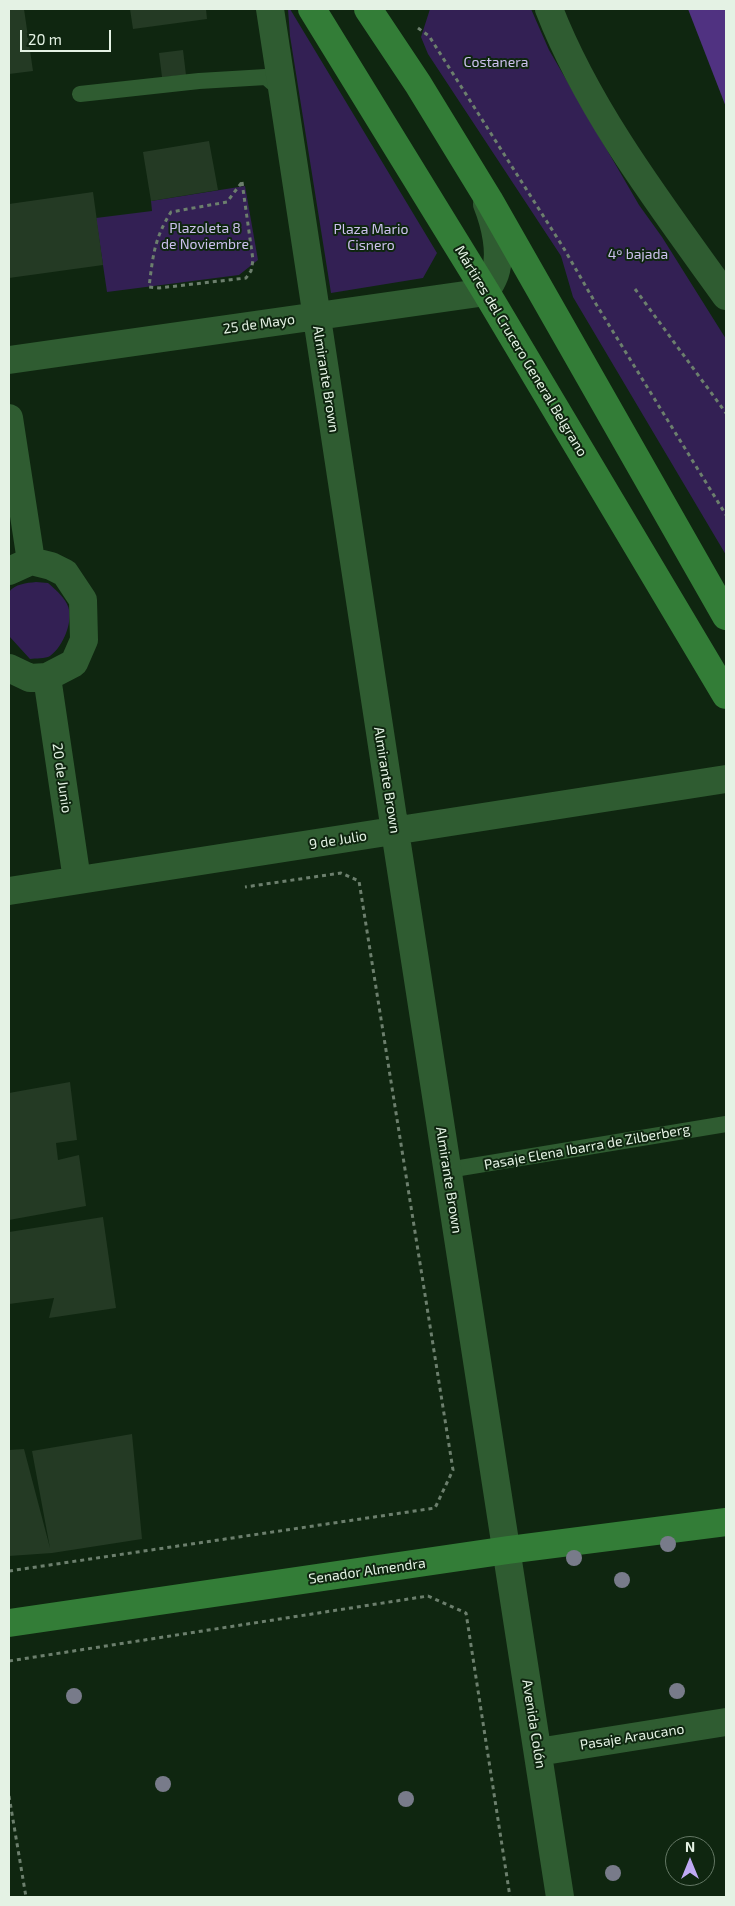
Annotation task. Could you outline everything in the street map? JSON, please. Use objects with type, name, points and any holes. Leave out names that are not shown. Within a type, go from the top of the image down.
[{"type":"street","name":"Almirante Brown","points":[[270,9],[275,76],[317,316],[395,831],[508,1550]]},
{"type":"street","name":"Mártires del Crucero General Belgrano","points":[[312,9],[486,292],[726,695]]},
{"type":"street","points":[[368,9],[418,84],[479,184],[726,616]]},
{"type":"street","points":[[549,9],[561,40],[633,166],[726,296]]},
{"type":"street","points":[[479,184],[494,221],[497,253],[495,273],[486,292]]},
{"type":"street","name":"25 de Mayo","points":[[9,360],[486,292]]},
{"type":"street","points":[[9,418],[20,566],[52,566],[65,573],[83,600],[84,640],[74,663],[47,677],[30,678],[9,668]]},
{"type":"street","name":"20 de Junio","points":[[47,677],[78,880]]},
{"type":"street","name":"9 de Julio","points":[[9,890],[726,779]]},
{"type":"street","name":"Senador Almendra","points":[[9,1622],[508,1550],[726,1522]]},
{"type":"street","name":"Avenida Colón","points":[[508,1550],[560,1897]]},
{"type":"street","name":"Pasaje Araucano","points":[[538,1752],[726,1722]]},
{"type":"lane","points":[[80,94],[198,81],[275,76]]},
{"type":"lane","name":"Pasaje Elena Ibarra de Zilberberg","points":[[448,1170],[726,1124]]},
{"type":"path","points":[[414,26],[429,36],[445,61],[563,247],[726,515]]},
{"type":"path","points":[[242,182],[253,260],[251,271],[246,278],[159,288],[149,287],[153,252],[160,229],[172,212],[227,202],[242,182]]},
{"type":"path","points":[[635,289],[726,413]]},
{"type":"path","points":[[9,1571],[435,1508],[453,1470],[359,881],[341,873],[243,887]]},
{"type":"path","points":[[9,1661],[428,1596],[466,1613],[510,1897]]},
{"type":"path","points":[[9,1796],[26,1897]]},
{"type":"green space","name":"Plaza Mario Cisnero","points":[[288,9],[290,9],[437,253],[423,278],[331,293],[290,36]]},
{"type":"green space","points":[[430,9],[531,9],[549,50],[639,205],[662,237],[726,339],[726,555],[573,297],[561,256],[428,54],[421,37]]},
{"type":"green space","name":"Plazoleta 8 de Noviembre","points":[[245,186],[258,260],[239,275],[107,292],[96,218],[152,211],[151,201]]},
{"type":"green space","points":[[25,583],[48,583],[59,593],[67,604],[70,617],[63,640],[55,652],[48,657],[30,659],[9,636],[9,592],[11,589]]},
{"type":"shaded area","points":[[688,9],[726,9],[726,107]]},
{"type":"building","points":[[9,9],[24,9],[33,71],[9,74]]},
{"type":"building","points":[[130,9],[206,9],[207,19],[133,29]]},
{"type":"building","points":[[183,50],[186,75],[162,77],[159,53]]},
{"type":"building","points":[[209,141],[218,190],[151,201],[143,152]]},
{"type":"building","points":[[93,192],[103,265],[9,278],[9,204]]},
{"type":"building","points":[[70,1082],[77,1140],[56,1143],[58,1160],[79,1155],[86,1206],[9,1220],[9,1093]]},
{"type":"building","points":[[103,1217],[116,1308],[49,1318],[54,1298],[9,1304],[9,1232]]},
{"type":"building","points":[[132,1434],[142,1539],[52,1553],[9,1556],[9,1450],[24,1449],[50,1548],[32,1451]]},
{"type":"park label","name":"Costanera","points":[[496,62]]},
{"type":"park label","name":"4º bajada","points":[[638,254]]}]
